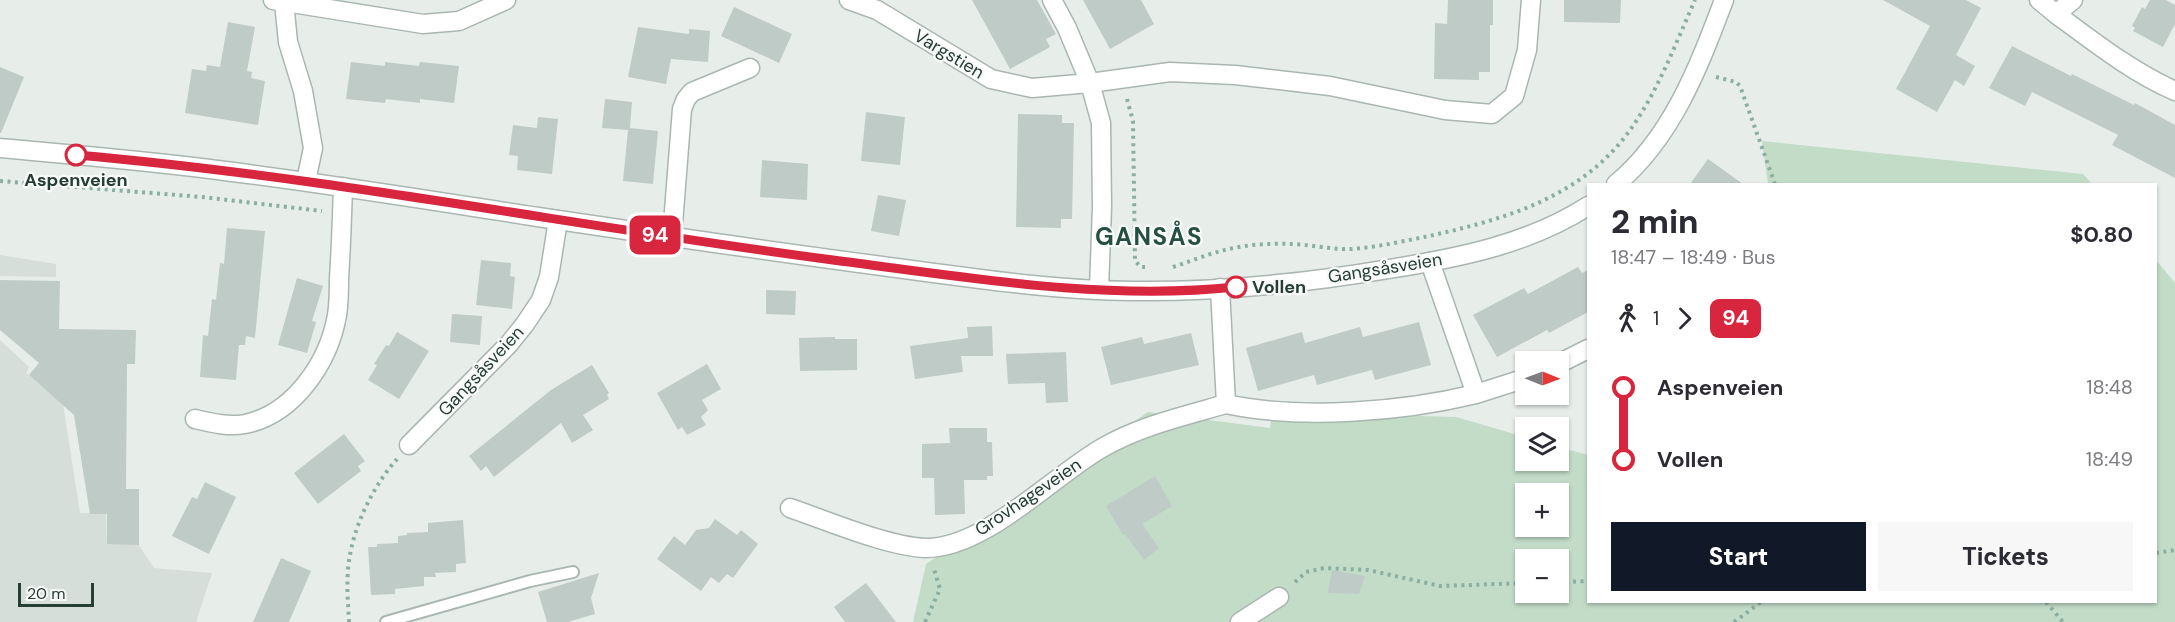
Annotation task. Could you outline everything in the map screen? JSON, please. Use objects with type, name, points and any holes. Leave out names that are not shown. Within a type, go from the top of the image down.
[{"type":"street","points":[[306,181],[313,148],[303,91],[288,42],[279,1],[423,24],[459,21],[506,0]]},
{"type":"street","name":"Vargstien","points":[[849,0],[877,10],[991,79],[1032,88],[1090,84]]},
{"type":"street","points":[[1052,0],[1067,28],[1090,84],[1101,123],[1102,207],[1099,289]]},
{"type":"street","points":[[1090,84],[1170,72],[1235,75],[1330,86],[1445,110],[1492,114],[1514,96],[1527,50],[1531,0]]},
{"type":"street","points":[[1617,183],[1646,154],[1666,126],[1699,64],[1724,0]]},
{"type":"street","points":[[2039,0],[2100,46],[2144,75],[2175,91]]},
{"type":"street","points":[[2056,14],[2073,0]]},
{"type":"street","points":[[672,237],[682,109],[686,99],[696,90],[750,68]]},
{"type":"street","name":"Gangsåsveien","points":[[0,148],[130,160],[306,181],[672,237],[1004,283],[1132,291],[1220,288],[1353,275],[1430,262],[1511,242],[1569,219],[1587,207]]},
{"type":"street","points":[[195,419],[221,425],[243,424],[265,418],[290,401],[313,375],[329,348],[337,315],[343,187]]},
{"type":"street","name":"Gangsåsveien","points":[[409,445],[509,344],[541,300],[549,277],[558,220]]},
{"type":"street","points":[[1430,262],[1476,394]]},
{"type":"street","points":[[1220,288],[1226,404]]},
{"type":"street","points":[[1569,358],[1587,350]]},
{"type":"street","name":"Grovhageveien","points":[[790,508],[905,546],[928,548],[975,535],[1037,495],[1078,463],[1121,438],[1157,424],[1226,404],[1254,410],[1353,411],[1436,403],[1476,394],[1515,382]]},
{"type":"street","points":[[1240,622],[1280,597]]},
{"type":"lane","points":[[386,622],[573,572]]},
{"type":"path","points":[[1169,268],[1239,247],[1291,244],[1349,249],[1415,239],[1467,228],[1510,215],[1553,197],[1585,175],[1624,137],[1662,77],[1695,0]]},
{"type":"path","points":[[1699,64],[1713,76],[1736,82],[1740,86],[1775,183]]},
{"type":"path","points":[[1122,78],[1133,121],[1135,261],[1141,267],[1150,268]]},
{"type":"path","points":[[0,181],[202,197],[342,214]]},
{"type":"path","points":[[349,622],[347,598],[349,561],[354,537],[375,489],[388,469],[409,445]]},
{"type":"path","points":[[925,622],[940,589],[928,548]]},
{"type":"path","points":[[2157,552],[2175,550]]},
{"type":"path","points":[[1280,597],[1306,572],[1324,568],[1368,570],[1440,586],[1515,583]]},
{"type":"path","points":[[1569,582],[1587,581]]},
{"type":"path","points":[[1734,622],[1760,603]]},
{"type":"path","points":[[2047,603],[2063,622]]},
{"type":"shaded area","points":[[0,255],[56,264],[56,277],[0,276]]},
{"type":"shaded area","points":[[0,340],[29,367],[26,373],[63,404],[80,513],[106,512],[107,544],[138,544],[154,568],[212,573],[196,622],[0,622]]},
{"type":"green space","points":[[1762,141],[2083,174],[2091,183],[1768,183]]},
{"type":"green space","points":[[2157,261],[2175,283],[2175,622],[913,622],[926,564],[1148,412],[1270,428],[1272,412],[1456,417],[1515,434],[1515,471],[1569,471],[1569,450],[1587,455],[1587,603],[2157,603]]},
{"type":"building","points":[[972,0],[1037,0],[1056,34],[1046,39],[1050,47],[1010,69]]},
{"type":"building","points":[[1083,0],[1141,0],[1154,24],[1110,49]]},
{"type":"building","points":[[1448,0],[1493,0],[1493,25],[1490,25],[1490,72],[1479,72],[1479,80],[1434,79],[1435,23],[1447,24]]},
{"type":"building","points":[[1564,0],[1621,0],[1620,23],[1564,22]]},
{"type":"building","points":[[1883,0],[1966,0],[1981,8],[1956,55],[1975,66],[1964,86],[1955,80],[1937,112],[1896,89],[1930,26]]},
{"type":"building","points":[[2150,0],[2166,0],[2175,5],[2175,24],[2163,47],[2133,31],[2135,28],[2132,26],[2142,7],[2145,9]]},
{"type":"building","points":[[734,7],[792,34],[779,63],[721,36]]},
{"type":"building","points":[[228,22],[255,27],[247,71],[252,72],[251,78],[265,81],[258,125],[185,113],[192,69],[206,71],[207,65],[220,67]]},
{"type":"building","points":[[638,27],[689,34],[689,29],[710,31],[708,62],[671,59],[666,84],[628,77]]},
{"type":"building","points":[[2012,46],[2071,76],[2072,74],[2134,105],[2135,103],[2175,125],[2175,178],[2112,145],[2118,135],[2032,92],[2025,106],[1989,88]]},
{"type":"building","points":[[351,62],[385,66],[385,62],[419,66],[420,62],[459,66],[454,103],[420,99],[420,103],[386,99],[385,103],[346,99]]},
{"type":"building","points":[[0,67],[24,77],[1,133],[0,133]]},
{"type":"building","points":[[605,99],[632,102],[630,128],[658,131],[653,184],[623,181],[628,130],[602,128]]},
{"type":"building","points":[[866,112],[905,117],[900,165],[861,161]]},
{"type":"building","points":[[1018,114],[1062,115],[1062,123],[1074,123],[1072,219],[1061,219],[1061,228],[1016,227]]},
{"type":"building","points":[[538,117],[558,119],[552,174],[517,170],[518,156],[509,155],[513,125],[537,128]]},
{"type":"building","points":[[1708,159],[1742,183],[1691,183]]},
{"type":"building","points":[[762,160],[808,164],[807,200],[760,197]]},
{"type":"building","points":[[878,195],[906,200],[899,236],[871,231]]},
{"type":"building","points":[[227,228],[265,231],[255,338],[246,336],[245,345],[239,345],[236,380],[200,377],[203,335],[208,336],[212,299],[216,300],[220,263],[224,264]]},
{"type":"building","points":[[481,260],[511,263],[510,276],[515,277],[512,309],[476,305]]},
{"type":"building","points":[[1578,267],[1582,273],[1587,270],[1587,313],[1549,333],[1547,330],[1497,357],[1473,315],[1524,288],[1528,294]]},
{"type":"building","points":[[297,278],[323,286],[312,321],[316,322],[307,353],[278,345]]},
{"type":"building","points":[[0,280],[60,281],[59,329],[136,330],[135,364],[127,364],[126,489],[139,489],[139,545],[107,544],[107,514],[90,514],[74,415],[29,375],[39,363],[0,330]]},
{"type":"building","points":[[766,290],[796,291],[795,315],[766,314]]},
{"type":"building","points":[[452,314],[482,316],[480,345],[450,342]]},
{"type":"building","points":[[1419,322],[1431,365],[1375,380],[1372,370],[1317,385],[1314,375],[1258,391],[1246,348],[1302,332],[1305,343],[1360,327],[1363,337]]},
{"type":"building","points":[[992,326],[993,356],[961,356],[963,372],[915,379],[910,346],[968,338],[967,327]]},
{"type":"building","points":[[397,332],[429,351],[399,399],[368,380],[377,365],[374,364]]},
{"type":"building","points":[[1191,333],[1199,365],[1111,385],[1101,347],[1142,337],[1144,344]]},
{"type":"building","points":[[835,337],[835,339],[857,339],[857,370],[800,371],[799,338]]},
{"type":"building","points":[[1066,352],[1068,402],[1046,403],[1045,383],[1008,384],[1006,354]]},
{"type":"building","points":[[707,364],[721,389],[702,400],[708,410],[701,417],[706,425],[687,435],[682,427],[678,430],[657,393]]},
{"type":"building","points":[[592,365],[609,393],[607,395],[609,399],[583,415],[593,430],[572,443],[561,423],[494,477],[486,466],[481,471],[469,456],[551,390]]},
{"type":"building","points":[[949,428],[987,428],[987,442],[992,442],[993,476],[987,476],[987,480],[964,480],[965,514],[935,515],[934,478],[922,478],[922,444],[950,443]]},
{"type":"building","points":[[344,434],[365,461],[358,466],[361,471],[318,504],[294,473]]},
{"type":"building","points":[[1155,476],[1172,506],[1142,524],[1159,548],[1144,560],[1125,534],[1123,535],[1106,506]]},
{"type":"building","points":[[205,482],[236,497],[209,554],[172,536],[192,497],[197,499]]},
{"type":"building","points":[[715,519],[737,535],[741,530],[758,544],[733,578],[727,574],[719,583],[711,577],[701,591],[657,559],[674,536],[685,545],[696,530],[709,528]]},
{"type":"building","points":[[463,520],[466,563],[456,564],[456,572],[435,573],[436,577],[424,577],[424,586],[395,589],[395,594],[371,595],[368,547],[398,543],[398,536],[407,535],[407,533],[428,532],[428,523]]},
{"type":"building","points":[[281,558],[311,571],[289,622],[253,622]]},
{"type":"building","points":[[1332,570],[1365,576],[1359,594],[1328,593]]},
{"type":"building","points":[[599,573],[591,598],[595,614],[568,622],[547,622],[538,592]]},
{"type":"building","points":[[866,583],[896,622],[845,622],[834,607]]},
{"type":"bus line","name":"94","points":[[76,155],[306,181],[672,237],[1004,283],[1132,291],[1236,287]]},
{"type":"place","name":"Aspenveien","points":[[76,155]]},
{"type":"place","name":"Vollen","points":[[1236,287]]},
{"type":"district","name":"GANSÅS","points":[[1149,236]]}]
